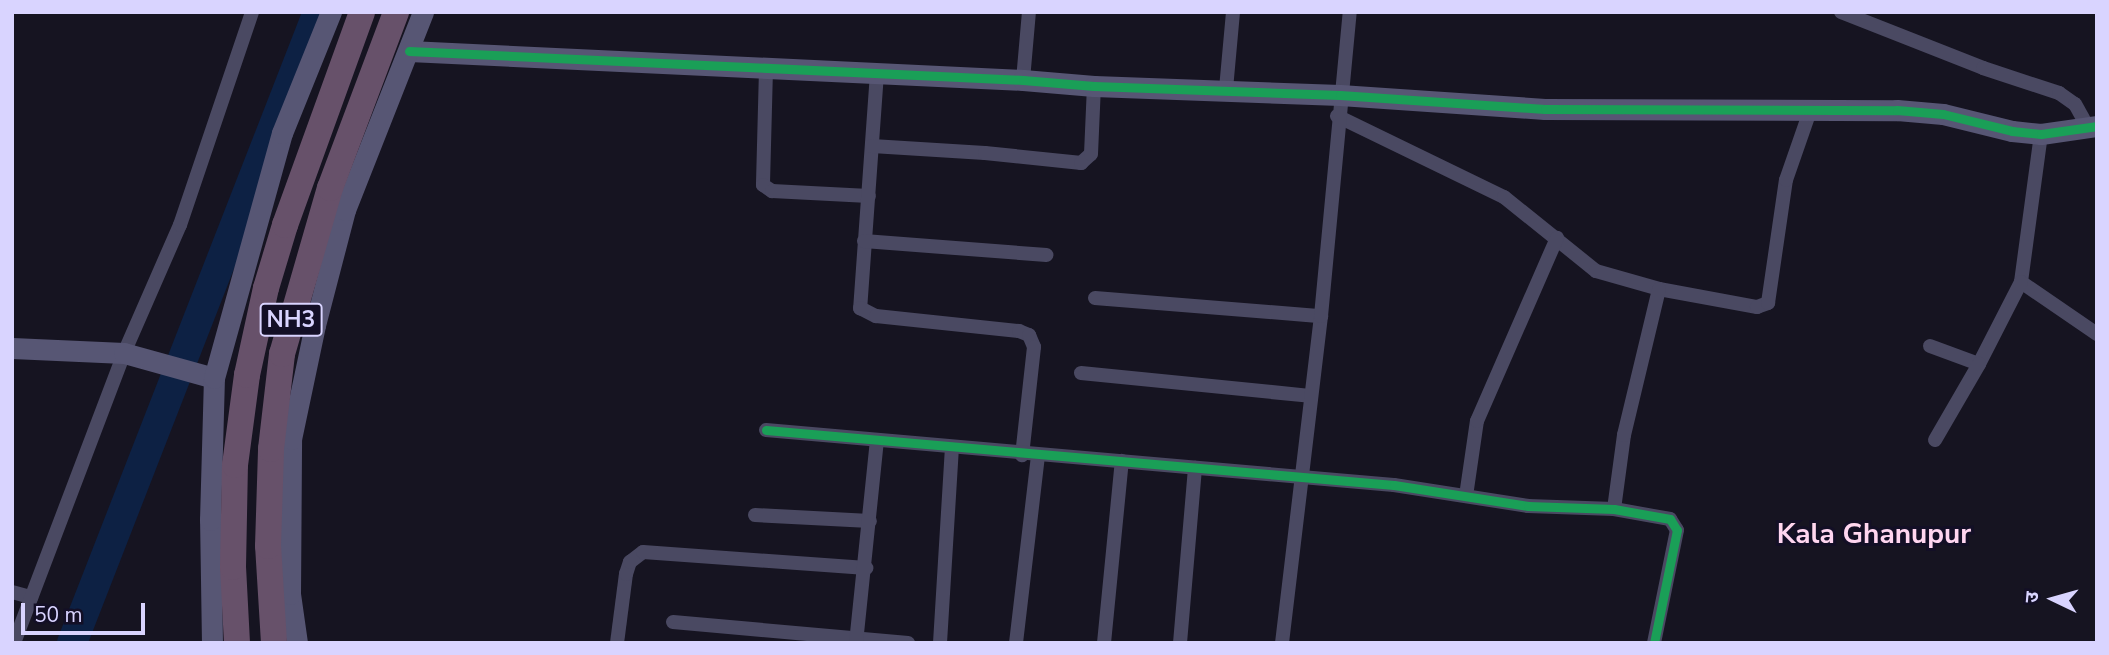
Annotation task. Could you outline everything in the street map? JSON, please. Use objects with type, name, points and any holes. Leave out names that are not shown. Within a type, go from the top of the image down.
[{"type":"highway","name":"NH3","points":[[237,643],[233,567],[235,465],[247,375],[266,288],[285,225],[362,12]]},
{"type":"highway","name":"NH3","points":[[274,643],[268,532],[271,449],[282,354],[330,188],[396,12]]},
{"type":"street","points":[[14,643],[124,352],[180,225],[252,12]]},
{"type":"street","points":[[212,643],[209,377],[282,133],[331,12]]},
{"type":"street","points":[[298,643],[290,594],[291,439],[315,325],[345,210],[423,12]]},
{"type":"street","points":[[1023,80],[1029,12]]},
{"type":"street","points":[[1226,89],[1233,12]]},
{"type":"street","points":[[1282,643],[1321,316],[1340,94],[1350,12]]},
{"type":"street","points":[[409,51],[1023,80],[1094,86],[1340,94],[1545,109],[1920,111],[2041,134],[2092,126],[2075,104],[2059,93],[1983,68],[1841,12]]},
{"type":"street","points":[[766,69],[763,185],[772,191],[869,196]]},
{"type":"street","points":[[877,73],[859,302],[864,312],[1019,331],[1033,340],[1022,454]]},
{"type":"street","points":[[872,146],[985,153],[1081,163],[1091,154],[1094,86]]},
{"type":"street","points":[[1338,116],[1504,197],[1596,271],[1659,289],[1757,307],[1768,303],[1786,180],[1810,111]]},
{"type":"street","points":[[1935,440],[1979,364],[2021,282],[2041,134]]},
{"type":"street","points":[[1466,496],[1477,421],[1558,238]]},
{"type":"street","points":[[864,241],[1046,255]]},
{"type":"street","points":[[2021,282],[2097,334]]},
{"type":"street","points":[[1614,509],[1624,435],[1659,289]]},
{"type":"street","points":[[1096,299],[1321,316]]},
{"type":"street","points":[[1930,346],[1979,364]]},
{"type":"street","points":[[12,348],[124,352],[209,377]]},
{"type":"street","points":[[1081,373],[1310,396]]},
{"type":"street","points":[[766,430],[952,449],[1394,485],[1528,506],[1614,509],[1670,519],[1676,524],[1654,643]]},
{"type":"street","points":[[856,641],[866,568],[877,441]]},
{"type":"street","points":[[940,643],[952,449]]},
{"type":"street","points":[[1016,643],[1038,455]]},
{"type":"street","points":[[1104,643],[1122,461]]},
{"type":"street","points":[[1180,643],[1195,468]]},
{"type":"street","points":[[755,515],[870,522]]},
{"type":"street","points":[[617,643],[626,574],[630,562],[643,552],[866,568]]},
{"type":"street","points":[[12,592],[32,597]]},
{"type":"street","points":[[673,622],[856,641],[908,643]]},
{"type":"waterway","points":[[72,643],[318,12]]},
{"type":"cycle path","points":[[409,51],[1023,80],[1094,86],[1340,95],[1545,109],[1897,110],[1943,114],[2012,131],[2041,134],[2097,126]]},
{"type":"cycle path","points":[[766,430],[1394,485],[1528,506],[1614,509],[1670,519],[1677,530],[1654,643]]},
{"type":"district","name":"Kala Ghanupur","points":[[1874,534]]}]
